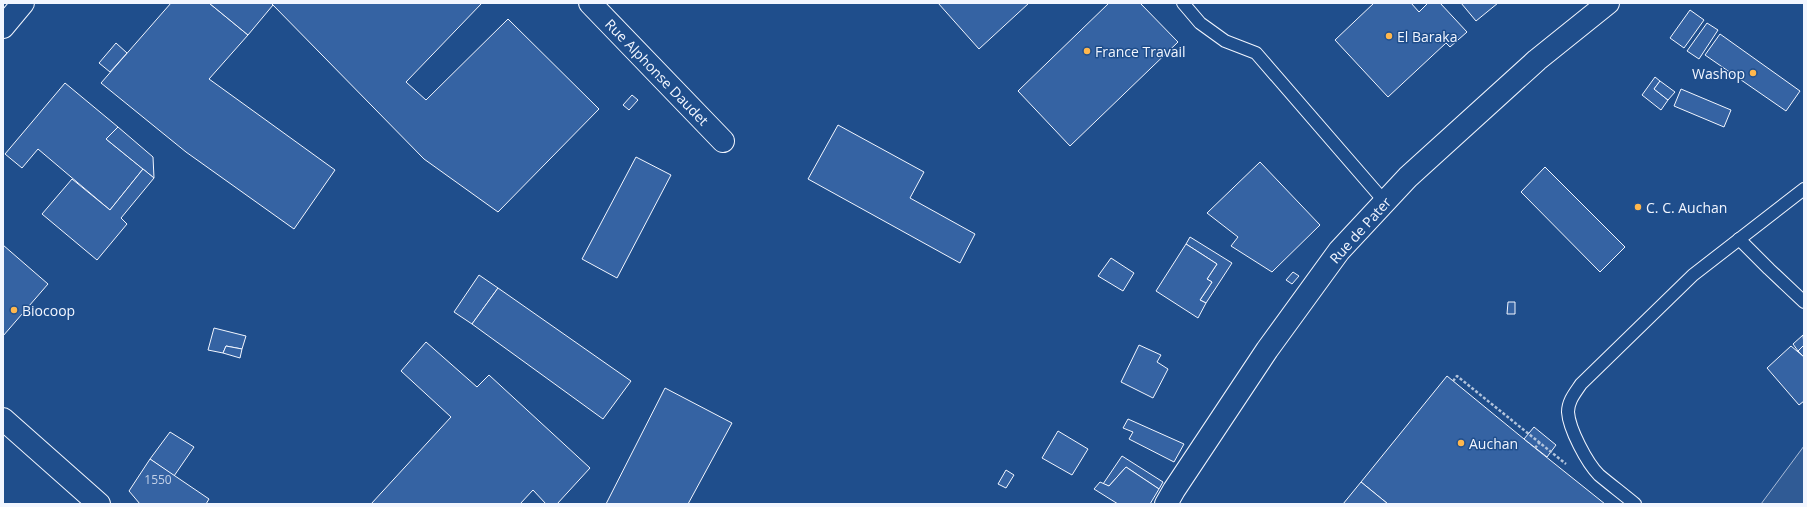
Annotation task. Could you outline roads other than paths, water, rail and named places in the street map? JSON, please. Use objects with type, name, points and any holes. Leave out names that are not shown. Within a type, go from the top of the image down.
[{"type":"street","points":[[3,27],[23,3]]},
{"type":"street","name":"Rue Alphonse Daudet","points":[[590,3],[723,141]]},
{"type":"street","name":"Rue de Pater","points":[[1166,504],[1267,350],[1339,251],[1408,177],[1537,60],[1608,3]]},
{"type":"street","points":[[3,419],[99,504]]},
{"type":"lane","points":[[1183,3],[1200,23],[1225,41],[1256,53],[1385,202]]},
{"type":"lane","points":[[1635,504],[1598,474],[1579,445],[1571,427],[1568,411],[1572,398],[1581,384],[1693,275],[1804,189]]},
{"type":"lane","points":[[1739,238],[1804,302]]},
{"type":"place","name":"El Baraka","points":[[1389,36]]},
{"type":"place","name":"France Travail","points":[[1087,51]]},
{"type":"place","name":"Washop","points":[[1753,73]]},
{"type":"place","name":"C. C. Auchan","points":[[1638,207]]},
{"type":"place","name":"Biocoop","points":[[14,310]]},
{"type":"place","name":"Auchan","points":[[1461,443]]}]
